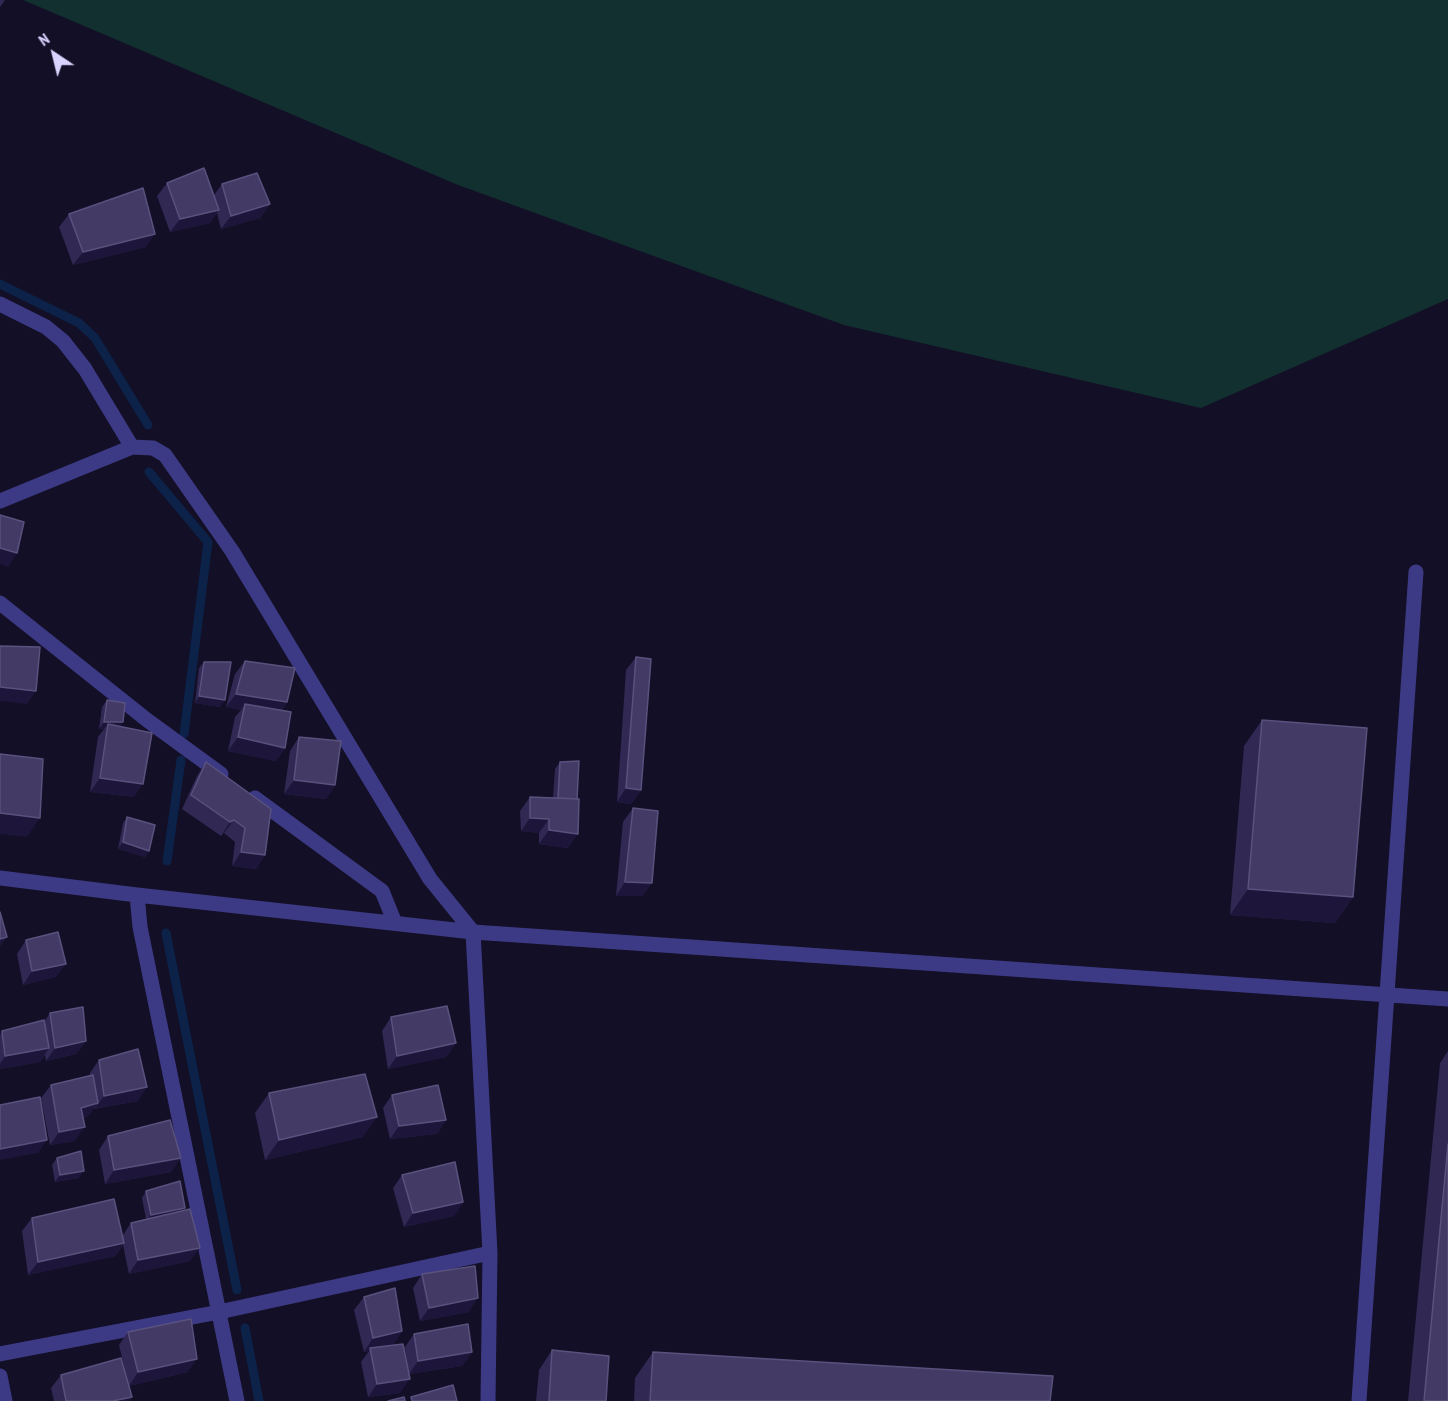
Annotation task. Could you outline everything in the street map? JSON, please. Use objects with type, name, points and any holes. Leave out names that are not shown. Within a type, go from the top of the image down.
[{"type":"street","points":[[0,304],[46,327],[63,341],[85,369],[132,447]]},
{"type":"street","points":[[0,501],[132,447],[153,448],[165,455],[232,551],[430,879],[473,932],[490,1253],[488,1401]]},
{"type":"street","points":[[1359,1401],[1416,572]]},
{"type":"street","points":[[0,603],[147,720],[382,891],[395,923]]},
{"type":"street","points":[[0,878],[473,932],[1448,999]]},
{"type":"street","points":[[137,895],[140,927],[237,1401]]},
{"type":"street","points":[[0,1354],[219,1312],[490,1253]]},
{"type":"street","points":[[0,1376],[5,1401]]},
{"type":"green space","points":[[23,0],[1448,0],[1448,299],[1201,408],[844,325],[458,185]]},
{"type":"building","points":[[204,168],[219,210],[180,219],[167,183]]},
{"type":"building","points":[[257,173],[270,204],[231,216],[222,184]]},
{"type":"building","points":[[143,188],[155,234],[83,252],[69,214]]},
{"type":"building","points":[[0,515],[24,522],[17,553],[0,548]]},
{"type":"building","points":[[0,646],[40,647],[36,691],[0,687]]},
{"type":"building","points":[[636,657],[651,659],[641,790],[626,788]]},
{"type":"building","points":[[245,661],[295,668],[287,702],[236,694]]},
{"type":"building","points":[[204,662],[231,662],[225,700],[199,696]]},
{"type":"building","points":[[107,700],[125,703],[123,722],[104,722]]},
{"type":"building","points":[[245,704],[291,712],[285,748],[238,737]]},
{"type":"building","points":[[1262,720],[1367,728],[1353,897],[1248,889]]},
{"type":"building","points":[[108,724],[152,733],[143,784],[100,778]]},
{"type":"building","points":[[299,737],[341,741],[335,785],[294,780]]},
{"type":"building","points":[[0,754],[43,759],[40,818],[0,813]]},
{"type":"building","points":[[579,761],[577,799],[558,798],[560,762]]},
{"type":"building","points":[[206,762],[271,809],[265,855],[241,852],[245,828],[234,820],[230,822],[191,795]]},
{"type":"building","points":[[530,797],[579,799],[578,834],[549,830],[549,819],[530,818]]},
{"type":"building","points":[[633,808],[658,811],[652,883],[625,882]]},
{"type":"building","points":[[127,817],[155,825],[149,851],[123,842]]},
{"type":"building","points":[[0,912],[7,937],[0,939]]},
{"type":"building","points":[[58,932],[66,964],[32,971],[26,940]]},
{"type":"building","points":[[447,1006],[456,1043],[397,1056],[391,1017]]},
{"type":"building","points":[[83,1007],[86,1041],[55,1048],[50,1013]]},
{"type":"building","points":[[44,1020],[49,1048],[5,1056],[2,1031]]},
{"type":"building","points":[[138,1049],[147,1087],[104,1096],[99,1060]]},
{"type":"building","points":[[365,1074],[377,1117],[279,1140],[269,1093]]},
{"type":"building","points":[[93,1075],[98,1103],[81,1108],[85,1127],[59,1132],[51,1085]]},
{"type":"building","points":[[438,1085],[446,1120],[399,1126],[392,1095]]},
{"type":"building","points":[[40,1097],[47,1140],[0,1149],[0,1105]]},
{"type":"building","points":[[170,1120],[181,1158],[114,1170],[108,1136]]},
{"type":"building","points":[[1448,1144],[1448,1401],[1424,1401]]},
{"type":"building","points":[[81,1151],[84,1171],[60,1175],[57,1158]]},
{"type":"building","points":[[455,1162],[463,1202],[413,1213],[402,1175]]},
{"type":"building","points":[[180,1181],[185,1208],[151,1215],[146,1191]]},
{"type":"building","points":[[114,1199],[124,1243],[38,1262],[32,1218]]},
{"type":"building","points":[[190,1209],[200,1248],[138,1260],[131,1223]]},
{"type":"building","points":[[475,1266],[478,1298],[429,1308],[422,1274]]},
{"type":"building","points":[[395,1288],[402,1331],[373,1338],[364,1297]]},
{"type":"building","points":[[191,1319],[197,1359],[138,1372],[128,1332]]},
{"type":"building","points":[[468,1324],[472,1352],[418,1361],[414,1334]]},
{"type":"building","points":[[403,1344],[410,1379],[377,1384],[370,1348]]},
{"type":"building","points":[[552,1350],[609,1356],[606,1401],[549,1401]]},
{"type":"building","points":[[653,1352],[1053,1376],[1050,1401],[650,1401]]},
{"type":"building","points":[[121,1358],[132,1397],[113,1401],[66,1401],[61,1375]]},
{"type":"building","points":[[453,1385],[457,1401],[412,1401],[411,1397]]},
{"type":"building","points":[[404,1397],[405,1401],[388,1401]]},
{"type":"waterway","points":[[0,284],[79,323],[95,338],[148,425]]},
{"type":"waterway","points":[[149,472],[208,542],[184,734]]},
{"type":"waterway","points":[[167,861],[181,760]]},
{"type":"waterway","points":[[166,933],[237,1290]]},
{"type":"waterway","points":[[245,1328],[259,1401]]}]
